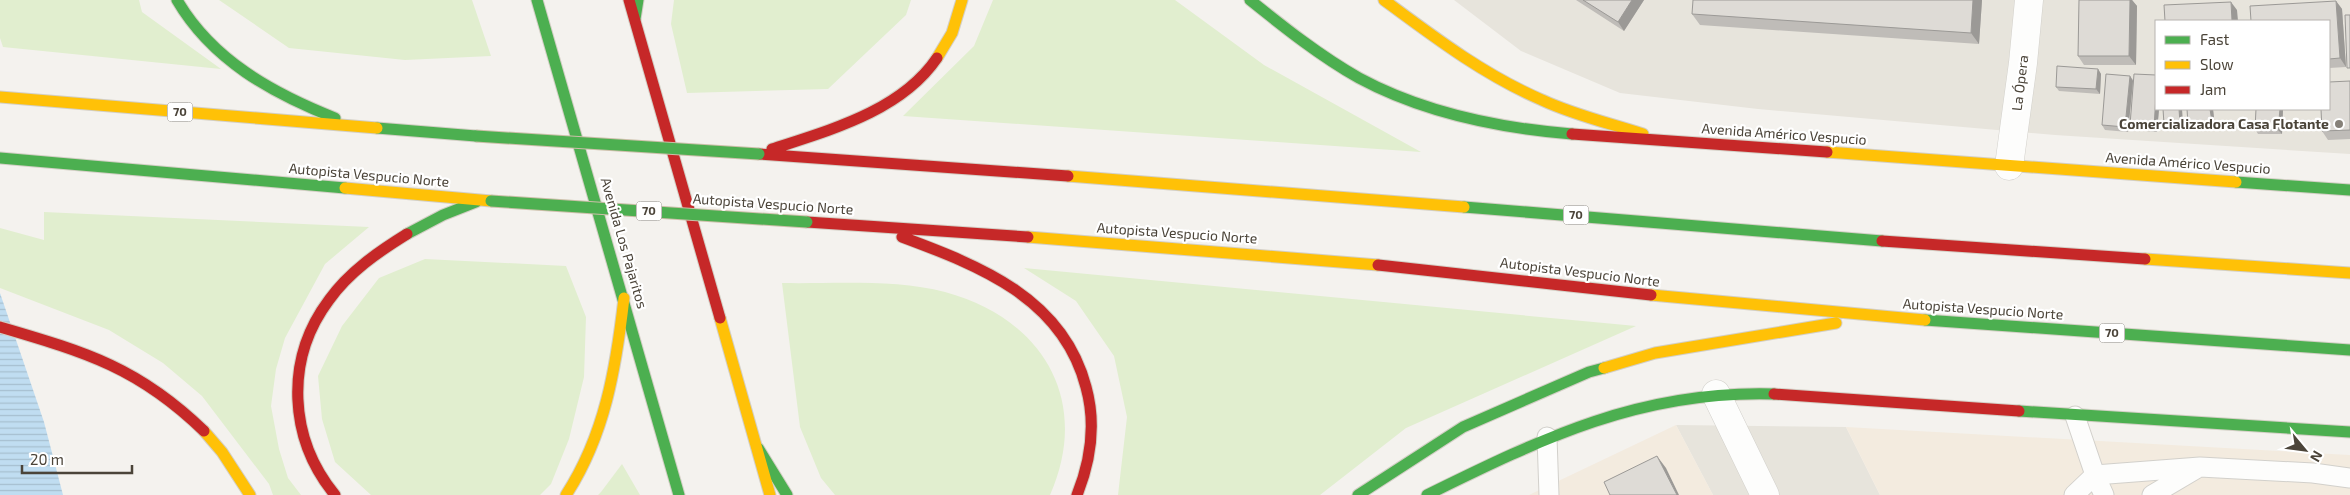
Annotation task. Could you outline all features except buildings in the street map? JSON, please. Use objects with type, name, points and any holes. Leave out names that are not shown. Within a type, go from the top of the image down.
[{"type":"main road","points":[[177,0],[190,21],[228,60],[256,79],[321,114],[360,128]]},
{"type":"main road","name":"Avenida Los Pajaritos","points":[[538,0],[679,495]]},
{"type":"main road","points":[[629,0],[770,495]]},
{"type":"main road","points":[[635,19],[638,0]]},
{"type":"main road","points":[[759,154],[842,126],[879,108],[915,84],[932,66],[944,47],[953,28],[962,0]]},
{"type":"main road","name":"Avenida Américo Vespucio","points":[[1250,0],[1323,54],[1353,73],[1397,96],[1448,114],[1534,131],[2350,190]]},
{"type":"main road","points":[[1384,0],[1445,46],[1502,81],[1542,100],[1663,140]]},
{"type":"main road","name":"70","points":[[0,97],[360,128],[802,156],[1286,192],[1874,240],[2350,273]]},
{"type":"main road","name":"Autopista Vespucio Norte","points":[[1,158],[487,200],[1135,244],[1394,266],[1698,300],[1875,317],[2350,350]]},
{"type":"main road","points":[[335,495],[312,461],[302,436],[298,414],[296,392],[299,369],[313,327],[335,291],[373,256],[422,224],[487,200]]},
{"type":"main road","points":[[862,226],[902,237],[980,270],[1034,302],[1062,331],[1081,366],[1087,386],[1091,412],[1091,439],[1087,465],[1076,495]]},
{"type":"main road","points":[[566,495],[581,472],[602,422],[616,366],[624,298]]},
{"type":"main road","points":[[1358,495],[1389,473],[1463,428],[1511,405],[1596,370],[1655,353],[1875,317]]},
{"type":"main road","points":[[0,326],[98,358],[133,375],[181,409],[225,455],[250,495]]},
{"type":"main road","points":[[1427,495],[1547,437],[1611,414],[1647,405],[1716,394],[1810,396],[2075,416],[2350,432]]},
{"type":"main road","points":[[758,448],[787,495]]},
{"type":"street","name":"La Ópera","points":[[2009,166],[2023,63],[2029,0]]},
{"type":"street","points":[[1716,394],[1765,495]]},
{"type":"lane","points":[[2075,416],[2095,475],[2104,495]]},
{"type":"lane","points":[[1547,437],[1549,495]]},
{"type":"lane","points":[[2152,495],[2200,467]]},
{"type":"lane","points":[[2074,495],[2095,475],[2200,467],[2313,473],[2350,478]]},
{"type":"shaded area","points":[[1454,0],[2350,0],[2350,154],[2055,135],[1758,109],[1620,93],[1521,51]]},
{"type":"shaded area","points":[[1676,425],[1846,427],[1880,495],[1713,495]]},
{"type":"shaded area","points":[[1676,425],[1713,495],[1529,495]]},
{"type":"shaded area","points":[[1846,427],[2350,455],[2350,495],[1880,495]]},
{"type":"green space","points":[[0,0],[139,0],[142,12],[221,69],[3,47],[0,38]]},
{"type":"green space","points":[[219,0],[472,0],[491,56],[405,60],[289,48]]},
{"type":"green space","points":[[674,0],[911,0],[906,15],[828,89],[687,93],[671,24]]},
{"type":"green space","points":[[993,0],[1175,0],[1264,65],[1421,152],[903,116],[974,46]]},
{"type":"green space","points":[[44,212],[369,227],[325,264],[285,338],[276,369],[271,406],[279,449],[288,478],[301,495],[273,495],[269,484],[202,396],[163,363],[109,330],[0,288],[0,228],[44,240]]},
{"type":"green space","points":[[425,259],[566,266],[586,317],[584,377],[569,439],[551,484],[540,495],[371,495],[335,462],[322,419],[318,376],[342,326],[379,278]]},
{"type":"green space","points":[[1024,268],[1636,326],[1406,428],[1320,495],[1118,495],[1127,417],[1114,356],[1076,301]]},
{"type":"green space","points":[[782,283],[864,283],[926,288],[945,292],[979,304],[1008,321],[1032,343],[1050,368],[1061,396],[1065,427],[1062,460],[1050,495],[835,495],[821,478],[800,427]]},
{"type":"green space","points":[[622,464],[640,495],[598,495],[601,492]]},
{"type":"water","points":[[0,293],[44,422],[63,495],[0,495]]},
{"type":"traffic: fast","points":[[177,0],[191,21],[208,40],[245,72],[289,97],[335,118]]},
{"type":"traffic: fast","points":[[537,0],[679,495]]},
{"type":"traffic: fast","points":[[635,19],[638,0]]},
{"type":"traffic: fast","points":[[1250,0],[1330,60],[1359,78],[1409,101],[1435,110],[1489,123],[1572,134]]},
{"type":"traffic: fast","points":[[377,128],[476,136]]},
{"type":"traffic: fast","points":[[476,136],[759,154]]},
{"type":"traffic: fast","points":[[0,158],[345,188]]},
{"type":"traffic: fast","points":[[2236,182],[2350,190]]},
{"type":"traffic: fast","points":[[491,201],[807,222]]},
{"type":"traffic: fast","points":[[407,234],[443,215],[476,202]]},
{"type":"traffic: fast","points":[[1464,207],[1882,241]]},
{"type":"traffic: fast","points":[[1925,320],[2350,350]]},
{"type":"traffic: fast","points":[[1358,495],[1463,427],[1589,372],[1604,368]]},
{"type":"traffic: fast","points":[[1427,495],[1553,437],[1636,409],[1680,400],[1726,395],[1774,394]]},
{"type":"traffic: fast","points":[[2019,411],[2350,432]]},
{"type":"traffic: fast","points":[[758,448],[787,495]]},
{"type":"traffic: slow","points":[[937,58],[952,33],[962,0]]},
{"type":"traffic: slow","points":[[1384,0],[1460,54],[1521,90],[1566,110],[1643,134]]},
{"type":"traffic: slow","points":[[0,97],[377,128]]},
{"type":"traffic: slow","points":[[1827,152],[2236,182]]},
{"type":"traffic: slow","points":[[1068,176],[1464,207]]},
{"type":"traffic: slow","points":[[345,188],[491,201]]},
{"type":"traffic: slow","points":[[1028,237],[1378,265]]},
{"type":"traffic: slow","points":[[2145,259],[2350,273]]},
{"type":"traffic: slow","points":[[1651,295],[1925,320]]},
{"type":"traffic: slow","points":[[566,495],[590,449],[607,400],[617,350],[624,298]]},
{"type":"traffic: slow","points":[[720,318],[770,495]]},
{"type":"traffic: slow","points":[[1604,368],[1655,353],[1836,323]]},
{"type":"traffic: slow","points":[[204,431],[222,452],[250,495]]},
{"type":"traffic: jam","points":[[629,0],[720,318]]},
{"type":"traffic: jam","points":[[772,149],[840,126],[884,105],[904,92],[922,76],[937,58]]},
{"type":"traffic: jam","points":[[1572,134],[1827,152]]},
{"type":"traffic: jam","points":[[759,154],[1068,176]]},
{"type":"traffic: jam","points":[[807,222],[1028,237]]},
{"type":"traffic: jam","points":[[335,495],[320,473],[308,449],[301,425],[298,399],[299,373],[304,348],[314,323],[329,300],[346,280],[365,263],[407,234]]},
{"type":"traffic: jam","points":[[902,237],[960,260],[988,274],[1015,290],[1038,308],[1059,330],[1075,356],[1086,387],[1091,414],[1089,455],[1077,495]]},
{"type":"traffic: jam","points":[[1882,241],[2145,259]]},
{"type":"traffic: jam","points":[[1378,265],[1651,295]]},
{"type":"traffic: jam","points":[[0,327],[58,345],[109,364],[156,391],[180,409],[204,431]]},
{"type":"traffic: jam","points":[[1774,394],[2019,411]]},
{"type":"place","name":"Comercializadora Casa Flotante","points":[[2339,124]]}]
